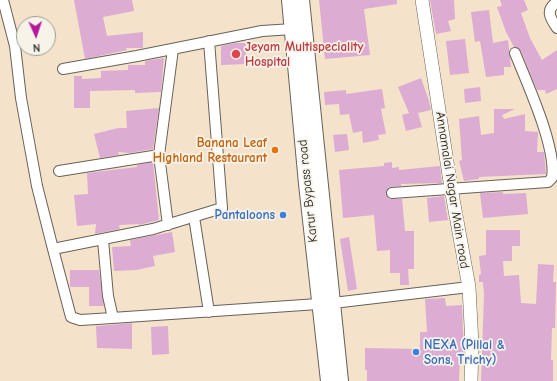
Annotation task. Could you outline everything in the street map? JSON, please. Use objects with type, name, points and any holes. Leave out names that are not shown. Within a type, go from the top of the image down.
[{"type":"main road","name":"Karur Bypass road","points":[[290,0],[326,304],[340,381]]},
{"type":"main road","name":"Karur Bypass road","points":[[301,0],[326,304],[329,381]]},
{"type":"street","points":[[3,0],[15,46],[21,98],[37,186],[71,318],[80,320],[326,304],[469,287]]},
{"type":"street","name":"Annamalai Nagar Main road","points":[[422,0],[451,188],[469,287],[472,345],[471,381]]},
{"type":"street","points":[[557,2],[552,5],[549,11],[551,20],[557,28]]},
{"type":"street","points":[[63,69],[262,31],[293,29]]},
{"type":"street","points":[[52,249],[103,240],[168,225],[222,208],[209,41]]},
{"type":"street","points":[[168,225],[159,154],[173,49]]},
{"type":"street","points":[[392,193],[548,182],[552,178],[553,149],[515,53]]},
{"type":"street","points":[[59,171],[159,154]]},
{"type":"street","points":[[194,217],[209,312]]},
{"type":"street","points":[[103,240],[108,296],[113,318]]},
{"type":"building","points":[[74,0],[132,0],[134,11],[103,17],[107,36],[143,32],[143,48],[126,48],[127,50],[85,59]]},
{"type":"building","points":[[319,0],[397,0],[397,4],[364,9],[370,55],[325,59]]},
{"type":"building","points":[[430,0],[454,0],[455,19],[448,21],[451,31],[436,34]]},
{"type":"building","points":[[500,0],[524,0],[528,10],[521,13],[530,38],[542,60],[557,50],[557,89],[546,94],[545,90],[537,90],[521,51],[514,47],[506,32],[497,7],[502,6]]},
{"type":"building","points":[[489,10],[493,43],[508,40],[511,67],[504,67],[504,75],[486,77],[480,41],[475,42],[471,12]]},
{"type":"building","points":[[465,39],[469,73],[450,75],[446,41]]},
{"type":"building","points":[[235,43],[246,43],[246,64],[221,65],[221,46]]},
{"type":"building","points":[[164,58],[161,92],[135,93],[135,90],[90,91],[90,108],[74,108],[74,76],[82,76],[82,79],[101,78],[101,71],[128,70],[128,65],[145,65],[145,61]]},
{"type":"building","points":[[421,78],[431,110],[418,113],[422,127],[406,131],[402,115],[409,113],[398,87]]},
{"type":"building","points":[[480,87],[481,101],[465,103],[464,89]]},
{"type":"building","points":[[382,89],[385,108],[381,109],[386,134],[378,135],[379,140],[363,143],[362,131],[353,133],[349,114],[340,115],[339,104],[325,105],[324,92],[346,90],[346,94]]},
{"type":"building","points":[[159,108],[153,149],[130,153],[118,152],[119,155],[100,158],[94,134],[118,128],[127,128],[126,111]]},
{"type":"building","points":[[494,109],[515,109],[502,115],[504,119],[525,114],[525,131],[538,132],[537,152],[544,152],[546,174],[479,177],[479,179],[464,181],[459,161],[462,160],[459,119],[479,116],[481,135],[494,133]]},
{"type":"building","points":[[347,134],[349,150],[335,152],[333,135]]},
{"type":"building","points":[[153,162],[159,220],[139,225],[119,225],[120,229],[95,234],[96,224],[77,226],[74,195],[88,194],[87,173],[137,167],[137,165]]},
{"type":"building","points":[[392,162],[392,168],[399,167],[399,170],[440,166],[442,183],[401,184],[401,186],[389,187],[386,191],[389,199],[402,199],[405,231],[414,231],[414,269],[408,269],[409,285],[400,285],[400,273],[390,273],[390,250],[377,251],[374,215],[343,218],[339,170],[384,166],[384,163]]},
{"type":"building","points":[[503,192],[503,194],[526,193],[528,214],[483,218],[480,193]]},
{"type":"building","points":[[444,196],[448,220],[429,222],[427,198]]},
{"type":"building","points":[[486,230],[520,230],[520,246],[512,246],[512,261],[503,261],[504,276],[519,275],[521,303],[536,304],[538,264],[554,265],[553,282],[556,282],[555,328],[552,328],[551,360],[553,360],[553,381],[481,381],[484,295],[483,282],[479,282],[479,275],[481,274],[479,256],[486,255]]},
{"type":"building","points":[[172,232],[175,252],[153,256],[155,266],[136,270],[114,271],[112,247],[131,246],[130,240]]},
{"type":"building","points":[[349,237],[357,289],[348,291],[340,239]]},
{"type":"building","points":[[70,270],[99,270],[104,306],[89,306],[89,287],[70,287]]},
{"type":"building","name":"NEXA (Pillai & Sons, Trichy)","points":[[445,298],[446,306],[462,305],[464,356],[460,356],[459,381],[367,381],[367,370],[365,370],[365,348],[420,349],[420,332],[427,332],[425,299]]},
{"type":"building","points":[[132,323],[132,349],[97,348],[96,326]]},
{"type":"building","points":[[168,326],[169,354],[152,355],[151,327]]},
{"type":"place","name":"Jeyam Multispeciality Hospital","points":[[236,54]]},
{"type":"place","name":"Banana Leaf Highland Restaurant","points":[[275,150]]},
{"type":"place","name":"Pantaloons","points":[[283,215]]},
{"type":"place","name":"NEXA (Pillai & Sons, Trichy)","points":[[416,352]]}]
